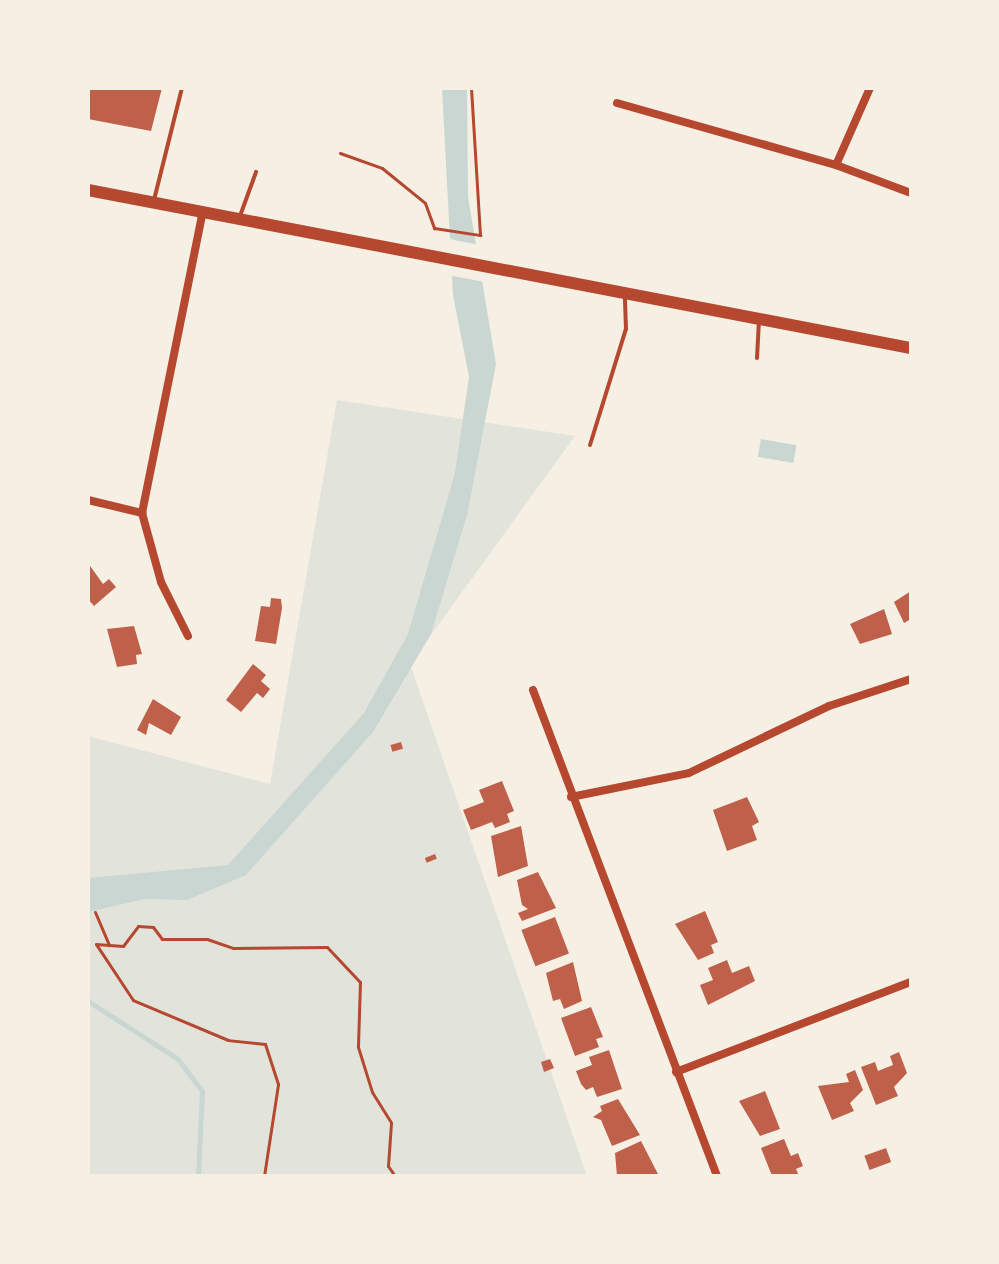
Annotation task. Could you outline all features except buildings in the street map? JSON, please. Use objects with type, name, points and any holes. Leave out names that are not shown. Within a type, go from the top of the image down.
[{"type":"main road","points":[[88,190],[759,316],[911,348]]},
{"type":"street","points":[[836,165],[870,88]]},
{"type":"street","points":[[617,103],[836,165],[911,193]]},
{"type":"street","points":[[188,636],[161,582],[142,513],[203,211]]},
{"type":"street","points":[[88,500],[142,513]]},
{"type":"street","points":[[571,797],[689,773],[829,706],[911,679]]},
{"type":"street","points":[[533,690],[717,1176]]},
{"type":"street","points":[[676,1072],[911,982]]},
{"type":"lane","points":[[154,200],[182,88]]},
{"type":"lane","points":[[240,218],[256,172]]},
{"type":"lane","points":[[590,445],[626,329],[625,292]]},
{"type":"lane","points":[[757,358],[759,316]]},
{"type":"path","points":[[340,153],[382,168],[425,203],[434,228],[480,235],[471,88]]},
{"type":"path","points":[[95,912],[109,945]]},
{"type":"path","points":[[264,1176],[278,1084],[265,1044],[228,1040],[133,1000],[96,944],[123,946],[138,926],[153,927],[162,939],[207,939],[233,948],[327,947],[360,982],[358,1047],[372,1092],[391,1123],[388,1166],[395,1176]]},
{"type":"shaded area","points":[[442,88],[467,88],[468,197],[496,364],[467,515],[431,634],[373,732],[246,875],[187,900],[145,899],[88,912],[89,878],[228,865],[364,713],[408,634],[455,473],[469,377],[453,295]]},
{"type":"shaded area","points":[[337,400],[575,436],[410,664],[587,1176],[88,1176],[88,736],[270,784]]},
{"type":"shaded area","points":[[761,439],[796,445],[793,463],[758,457]]},
{"type":"pier","points":[[445,238],[479,245],[485,282],[447,275]]},
{"type":"waterway","points":[[88,1001],[178,1059],[202,1091],[198,1176]]}]
